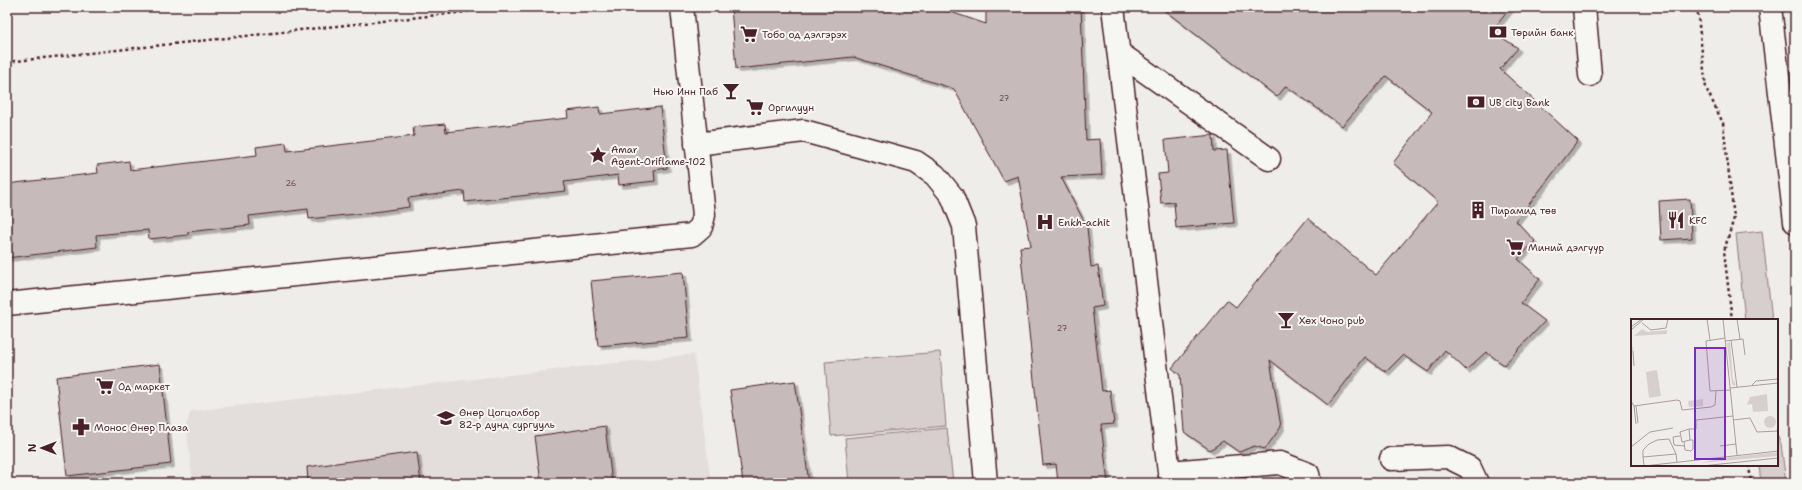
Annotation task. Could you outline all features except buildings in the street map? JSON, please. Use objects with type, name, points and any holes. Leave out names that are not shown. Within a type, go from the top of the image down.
[{"type":"main road","points":[[7,304],[692,236],[701,227],[704,215],[682,7]]},
{"type":"main road","points":[[1113,7],[1170,477],[1280,463],[1308,474],[1310,483]]},
{"type":"main road","points":[[1584,7],[1590,75]]},
{"type":"main road","points":[[1770,7],[1795,222]]},
{"type":"main road","points":[[1119,53],[1269,159]]},
{"type":"main road","points":[[696,144],[804,131],[916,162],[935,175],[952,196],[964,226],[986,483]]},
{"type":"main road","points":[[1391,459],[1448,457],[1470,468],[1477,483]]},
{"type":"path","points":[[7,62],[511,7]]},
{"type":"path","points":[[1697,7],[1706,88],[1723,123],[1734,218],[1724,251],[1732,319]]},
{"type":"path","points":[[1749,466],[1751,483]]},
{"type":"shaded area","points":[[1762,231],[1772,319],[1745,319],[1736,234]]},
{"type":"shaded area","points":[[940,352],[946,426],[831,436],[825,362]]},
{"type":"shaded area","name":"Өнөр Цогцолбор 82-р дунд сургууль","points":[[694,354],[711,483],[193,483],[186,425],[191,411]]},
{"type":"shaded area","points":[[947,428],[953,483],[849,483],[845,438]]},
{"type":"shaded area","points":[[1778,437],[1781,444],[1786,483],[1761,483],[1759,466],[1778,466]]},
{"type":"place","name":"Төрийн банк","points":[[1498,32]]},
{"type":"place","name":"Тобо од дэлгэрэх","points":[[749,34]]},
{"type":"place","name":"Нью Инн Паб","points":[[731,91]]},
{"type":"place","name":"UB city Bank","points":[[1476,102]]},
{"type":"place","name":"Оргилуун","points":[[755,107]]},
{"type":"place","name":"Amar Agent-Oriflame-102","points":[[598,155]]},
{"type":"place","name":"Пирамид төв","points":[[1478,210]]},
{"type":"place","name":"KFC","points":[[1676,220]]},
{"type":"place","name":"Enkh-achit","points":[[1045,222]]},
{"type":"place","name":"Миний дэлгүүр","points":[[1515,247]]},
{"type":"place","name":"Хөх Чоно pub","points":[[1286,320]]},
{"type":"place","name":"Од маркет","points":[[105,386]]},
{"type":"place","name":"Өнөр Цогцолбор 82-р дунд сургууль","points":[[446,418]]},
{"type":"place","name":"Монос Өнөр Плаза","points":[[81,427]]}]
